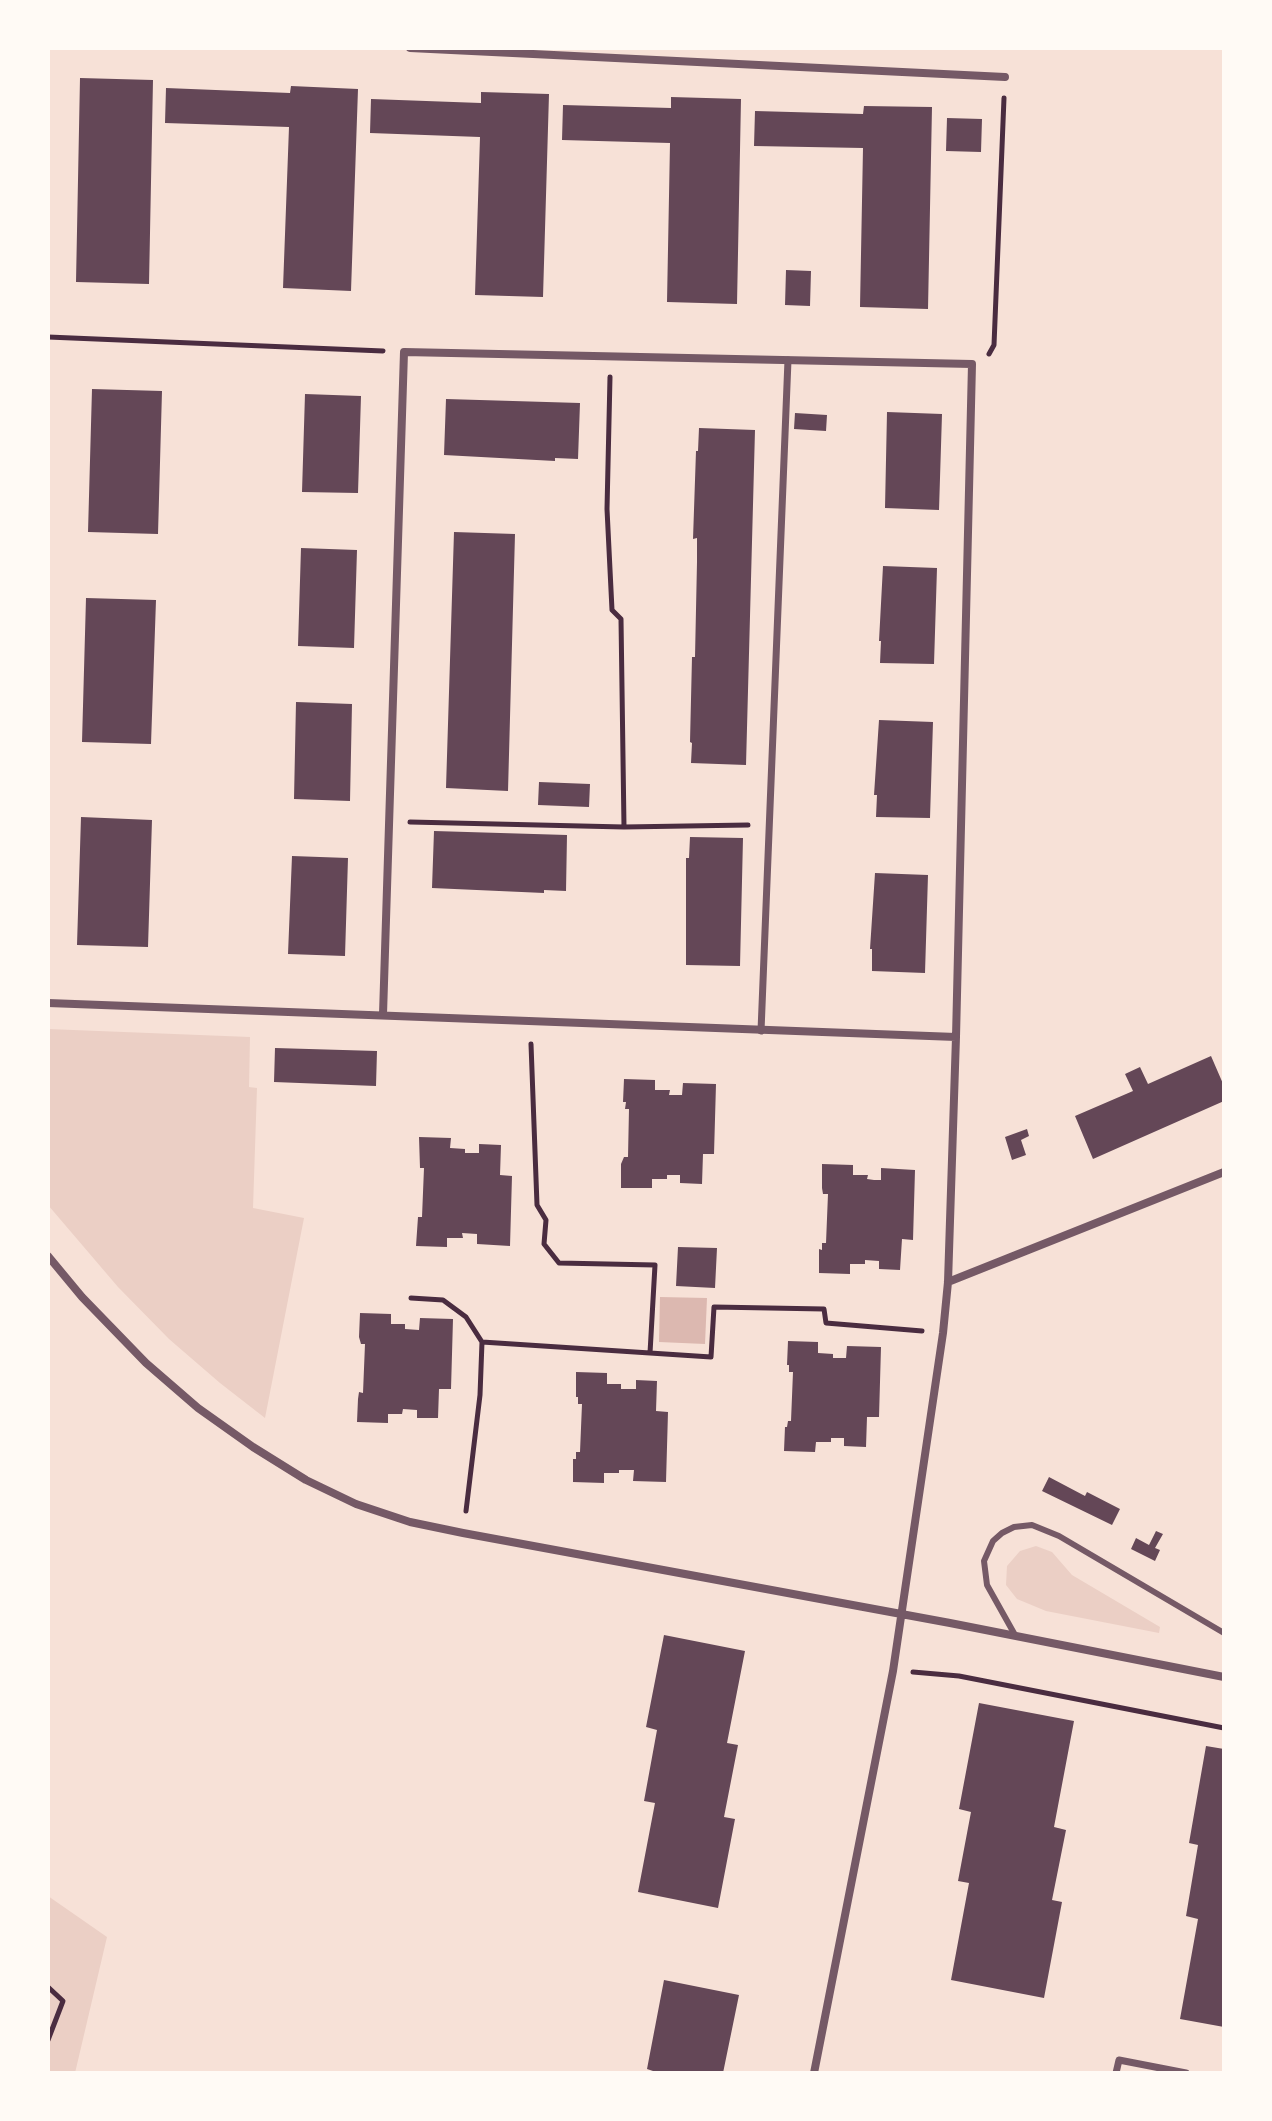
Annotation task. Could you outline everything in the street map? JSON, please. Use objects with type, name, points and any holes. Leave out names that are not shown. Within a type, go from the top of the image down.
[{"type":"street","points":[[410,48],[1005,77]]},
{"type":"street","points":[[383,1014],[404,352],[972,364],[948,1282],[893,1671],[814,2073]]},
{"type":"street","points":[[761,1031],[788,360]]},
{"type":"street","points":[[48,1003],[956,1037]]},
{"type":"street","points":[[948,1282],[1224,1172]]},
{"type":"street","points":[[48,1256],[82,1297],[146,1363],[198,1408],[306,1480],[356,1504],[410,1522],[463,1533],[1015,1635],[1224,1677]]},
{"type":"street","points":[[1116,2073],[1119,2060],[1186,2073]]},
{"type":"lane","points":[[1015,1635],[987,1585],[984,1561],[993,1541],[1002,1533],[1014,1527],[1032,1525],[1059,1536],[1224,1633]]},
{"type":"path","points":[[972,364],[988,357],[994,345],[1005,77]]},
{"type":"path","points":[[48,337],[404,352]]},
{"type":"path","points":[[611,356],[607,509],[612,610],[621,619],[624,827]]},
{"type":"path","points":[[391,821],[624,827],[769,824]]},
{"type":"path","points":[[530,1021],[537,1205],[546,1220],[544,1244],[559,1263],[655,1265],[650,1353]]},
{"type":"path","points":[[411,1298],[443,1300],[466,1317],[482,1342],[480,1395],[463,1533]]},
{"type":"path","points":[[482,1342],[711,1357],[714,1307],[824,1309],[826,1323],[943,1333]]},
{"type":"path","points":[[893,1671],[959,1676],[1224,1728]]},
{"type":"path","points":[[48,1987],[63,2001],[48,2040]]},
{"type":"shaded area","points":[[48,1029],[250,1037],[249,1087],[257,1088],[253,1208],[304,1218],[265,1418],[169,1339],[118,1287],[48,1205]]},
{"type":"shaded area","points":[[660,1297],[707,1298],[705,1344],[659,1342]]},
{"type":"shaded area","points":[[1036,1546],[1052,1552],[1072,1575],[1160,1627],[1159,1633],[1046,1611],[1017,1599],[1006,1585],[1007,1566],[1020,1551]]},
{"type":"shaded area","points":[[48,1896],[107,1937],[75,2073],[48,2073]]},
{"type":"building","points":[[80,78],[153,80],[149,284],[76,282]]},
{"type":"building","points":[[291,86],[358,89],[351,291],[283,288],[289,127],[165,123],[166,88],[290,93]]},
{"type":"building","points":[[481,92],[549,94],[543,297],[475,295],[480,137],[370,133],[371,99],[481,103]]},
{"type":"building","points":[[671,97],[741,99],[737,304],[667,302],[670,143],[562,140],[563,105],[671,108]]},
{"type":"building","points":[[864,106],[932,107],[928,309],[860,307],[863,148],[754,146],[755,111],[863,114]]},
{"type":"building","points":[[947,118],[982,119],[981,152],[946,151]]},
{"type":"building","points":[[786,270],[811,271],[810,306],[785,305]]},
{"type":"building","points":[[92,389],[162,391],[158,534],[88,532]]},
{"type":"building","points":[[305,394],[361,396],[358,493],[302,492]]},
{"type":"building","points":[[446,399],[580,403],[578,459],[555,458],[555,461],[444,455]]},
{"type":"building","points":[[887,412],[942,414],[939,510],[885,508]]},
{"type":"building","points":[[795,413],[827,415],[826,431],[794,429]]},
{"type":"building","points":[[699,428],[755,430],[746,765],[691,763],[697,562],[697,538],[693,539]]},
{"type":"building","points":[[454,532],[515,534],[508,791],[446,788]]},
{"type":"building","points":[[301,548],[357,550],[354,648],[298,646]]},
{"type":"building","points":[[883,566],[937,568],[934,664],[880,663]]},
{"type":"building","points":[[86,598],[156,600],[151,744],[82,742]]},
{"type":"building","points":[[296,702],[352,704],[350,801],[294,799]]},
{"type":"building","points":[[879,720],[933,722],[930,818],[876,817],[877,795],[874,795]]},
{"type":"building","points":[[539,782],[590,784],[589,807],[538,805]]},
{"type":"building","points":[[81,817],[152,820],[148,947],[77,945]]},
{"type":"building","points":[[434,831],[567,835],[566,891],[544,890],[544,893],[432,888]]},
{"type":"building","points":[[690,837],[743,838],[740,966],[686,965],[686,858],[689,858]]},
{"type":"building","points":[[292,856],[348,858],[345,956],[288,954]]},
{"type":"building","points":[[875,873],[928,875],[925,973],[872,971],[870,949]]},
{"type":"building","points":[[275,1048],[377,1051],[376,1086],[274,1082]]},
{"type":"building","points":[[1211,1056],[1224,1086],[1224,1101],[1093,1159],[1075,1116],[1133,1091],[1125,1074],[1140,1067],[1148,1084]]},
{"type":"building","points":[[624,1079],[655,1080],[655,1090],[670,1090],[669,1095],[682,1095],[683,1083],[716,1084],[714,1154],[703,1154],[702,1184],[680,1183],[680,1175],[667,1175],[667,1179],[652,1179],[652,1188],[621,1188],[621,1164],[624,1157],[628,1157],[629,1109],[625,1109],[626,1102],[623,1102]]},
{"type":"building","points":[[1027,1129],[1029,1136],[1021,1140],[1026,1155],[1012,1160],[1005,1137]]},
{"type":"building","points":[[419,1137],[451,1138],[450,1148],[465,1149],[465,1153],[479,1153],[479,1144],[501,1145],[500,1175],[512,1176],[510,1246],[477,1244],[477,1234],[462,1233],[463,1238],[447,1238],[447,1247],[416,1246],[418,1217],[422,1217],[424,1168],[420,1168]]},
{"type":"building","points":[[822,1164],[853,1165],[853,1175],[868,1175],[867,1179],[874,1180],[881,1180],[881,1168],[915,1170],[913,1240],[902,1239],[900,1270],[879,1269],[879,1261],[865,1260],[865,1264],[850,1264],[850,1274],[819,1273],[819,1249],[822,1250],[822,1243],[826,1243],[828,1194],[823,1194]]},
{"type":"building","points":[[678,1247],[717,1248],[715,1288],[676,1286]]},
{"type":"building","points":[[360,1313],[391,1314],[391,1324],[405,1324],[405,1329],[419,1330],[420,1318],[453,1319],[451,1389],[439,1389],[438,1418],[417,1418],[417,1410],[403,1409],[402,1414],[388,1414],[388,1423],[357,1422],[359,1392],[363,1393],[365,1344],[361,1344],[359,1337]]},
{"type":"building","points":[[788,1341],[818,1342],[818,1353],[833,1354],[833,1358],[846,1358],[847,1346],[881,1347],[879,1417],[867,1417],[866,1447],[844,1446],[844,1438],[831,1438],[831,1442],[816,1442],[815,1452],[784,1451],[785,1427],[791,1421],[793,1372],[789,1372],[787,1365]]},
{"type":"building","points":[[576,1372],[607,1373],[607,1384],[621,1384],[621,1389],[636,1389],[636,1380],[657,1381],[656,1411],[668,1412],[666,1482],[633,1481],[634,1470],[619,1470],[619,1473],[604,1473],[604,1483],[573,1482],[573,1459],[576,1459],[576,1452],[580,1452],[582,1404],[578,1404],[576,1397]]},
{"type":"building","points":[[1049,1477],[1085,1496],[1087,1492],[1120,1509],[1112,1525],[1042,1491]]},
{"type":"building","points":[[1156,1531],[1163,1534],[1155,1548],[1160,1550],[1155,1561],[1131,1549],[1136,1538],[1149,1545]]},
{"type":"building","points":[[664,1635],[745,1651],[727,1743],[738,1745],[724,1817],[735,1819],[718,1908],[638,1892],[655,1803],[644,1801],[657,1730],[646,1727]]},
{"type":"building","points":[[979,1703],[1074,1721],[1054,1827],[1066,1830],[1052,1900],[1062,1902],[1044,1998],[951,1980],[969,1883],[958,1881],[971,1812],[959,1809]]},
{"type":"building","points":[[1206,1746],[1224,1749],[1224,2027],[1180,2019],[1198,1919],[1186,1916],[1198,1845],[1189,1843]]},
{"type":"building","points":[[664,1980],[739,1995],[723,2073],[659,2073],[647,2069]]}]
